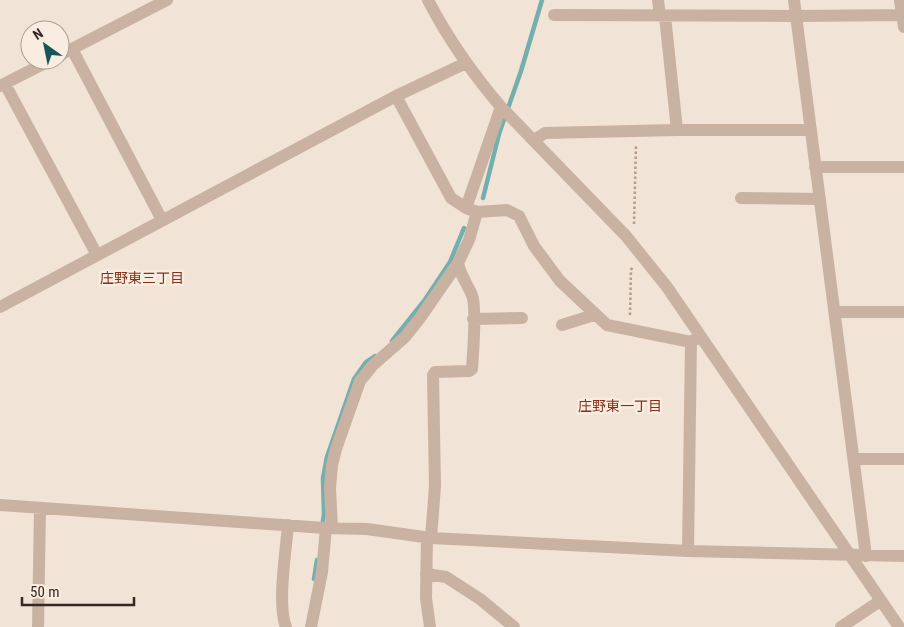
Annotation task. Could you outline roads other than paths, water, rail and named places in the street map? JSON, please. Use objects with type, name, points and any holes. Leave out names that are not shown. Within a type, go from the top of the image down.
[{"type":"street","points":[[162,220],[72,49],[167,0]]},
{"type":"street","points":[[428,0],[466,63],[501,107],[626,236],[667,287],[696,339],[898,627]]},
{"type":"street","points":[[658,0],[662,16],[677,130]]},
{"type":"street","points":[[794,0],[866,556]]},
{"type":"street","points":[[554,15],[796,16],[903,19],[900,0]]},
{"type":"street","points":[[0,307],[396,96],[466,63]]},
{"type":"street","points":[[32,70],[3,85],[97,255]]},
{"type":"street","points":[[396,96],[451,198],[472,210],[506,210],[519,216],[534,246],[560,281],[594,315],[607,325],[696,339]]},
{"type":"street","points":[[311,627],[322,572],[332,465],[360,381],[373,365],[406,337],[458,263],[469,240],[472,210],[501,107]]},
{"type":"street","points":[[534,140],[545,133],[677,130],[810,130]]},
{"type":"street","points":[[815,167],[904,167]]},
{"type":"street","points":[[741,198],[820,199]]},
{"type":"street","points":[[430,627],[426,598],[426,574],[435,486],[433,375],[435,372],[469,371],[472,369],[474,319],[472,296],[460,276],[458,263]]},
{"type":"street","points":[[835,312],[904,312]]},
{"type":"street","points":[[562,325],[594,315]]},
{"type":"street","points":[[474,319],[522,318]]},
{"type":"street","points":[[688,551],[696,339]]},
{"type":"street","points":[[854,460],[904,459]]},
{"type":"street","points":[[0,505],[325,528],[367,529],[429,538],[688,551],[904,556]]},
{"type":"street","points":[[38,627],[40,508]]},
{"type":"street","points":[[286,627],[282,618],[282,603],[288,525]]},
{"type":"street","points":[[426,574],[446,576],[480,599],[514,627]]},
{"type":"street","points":[[841,627],[880,601]]},
{"type":"waterway","points":[[483,198],[499,134],[521,71],[542,0]]},
{"type":"waterway","points":[[392,341],[424,301],[450,262],[464,228]]},
{"type":"waterway","points":[[322,527],[324,514],[323,478],[327,457],[354,379],[366,362],[375,356]]},
{"type":"waterway","points":[[314,579],[317,560]]},
{"type":"district","name":"庄野東三丁目","points":[[142,278]]},
{"type":"district","name":"庄野東一丁目","points":[[620,406]]}]
